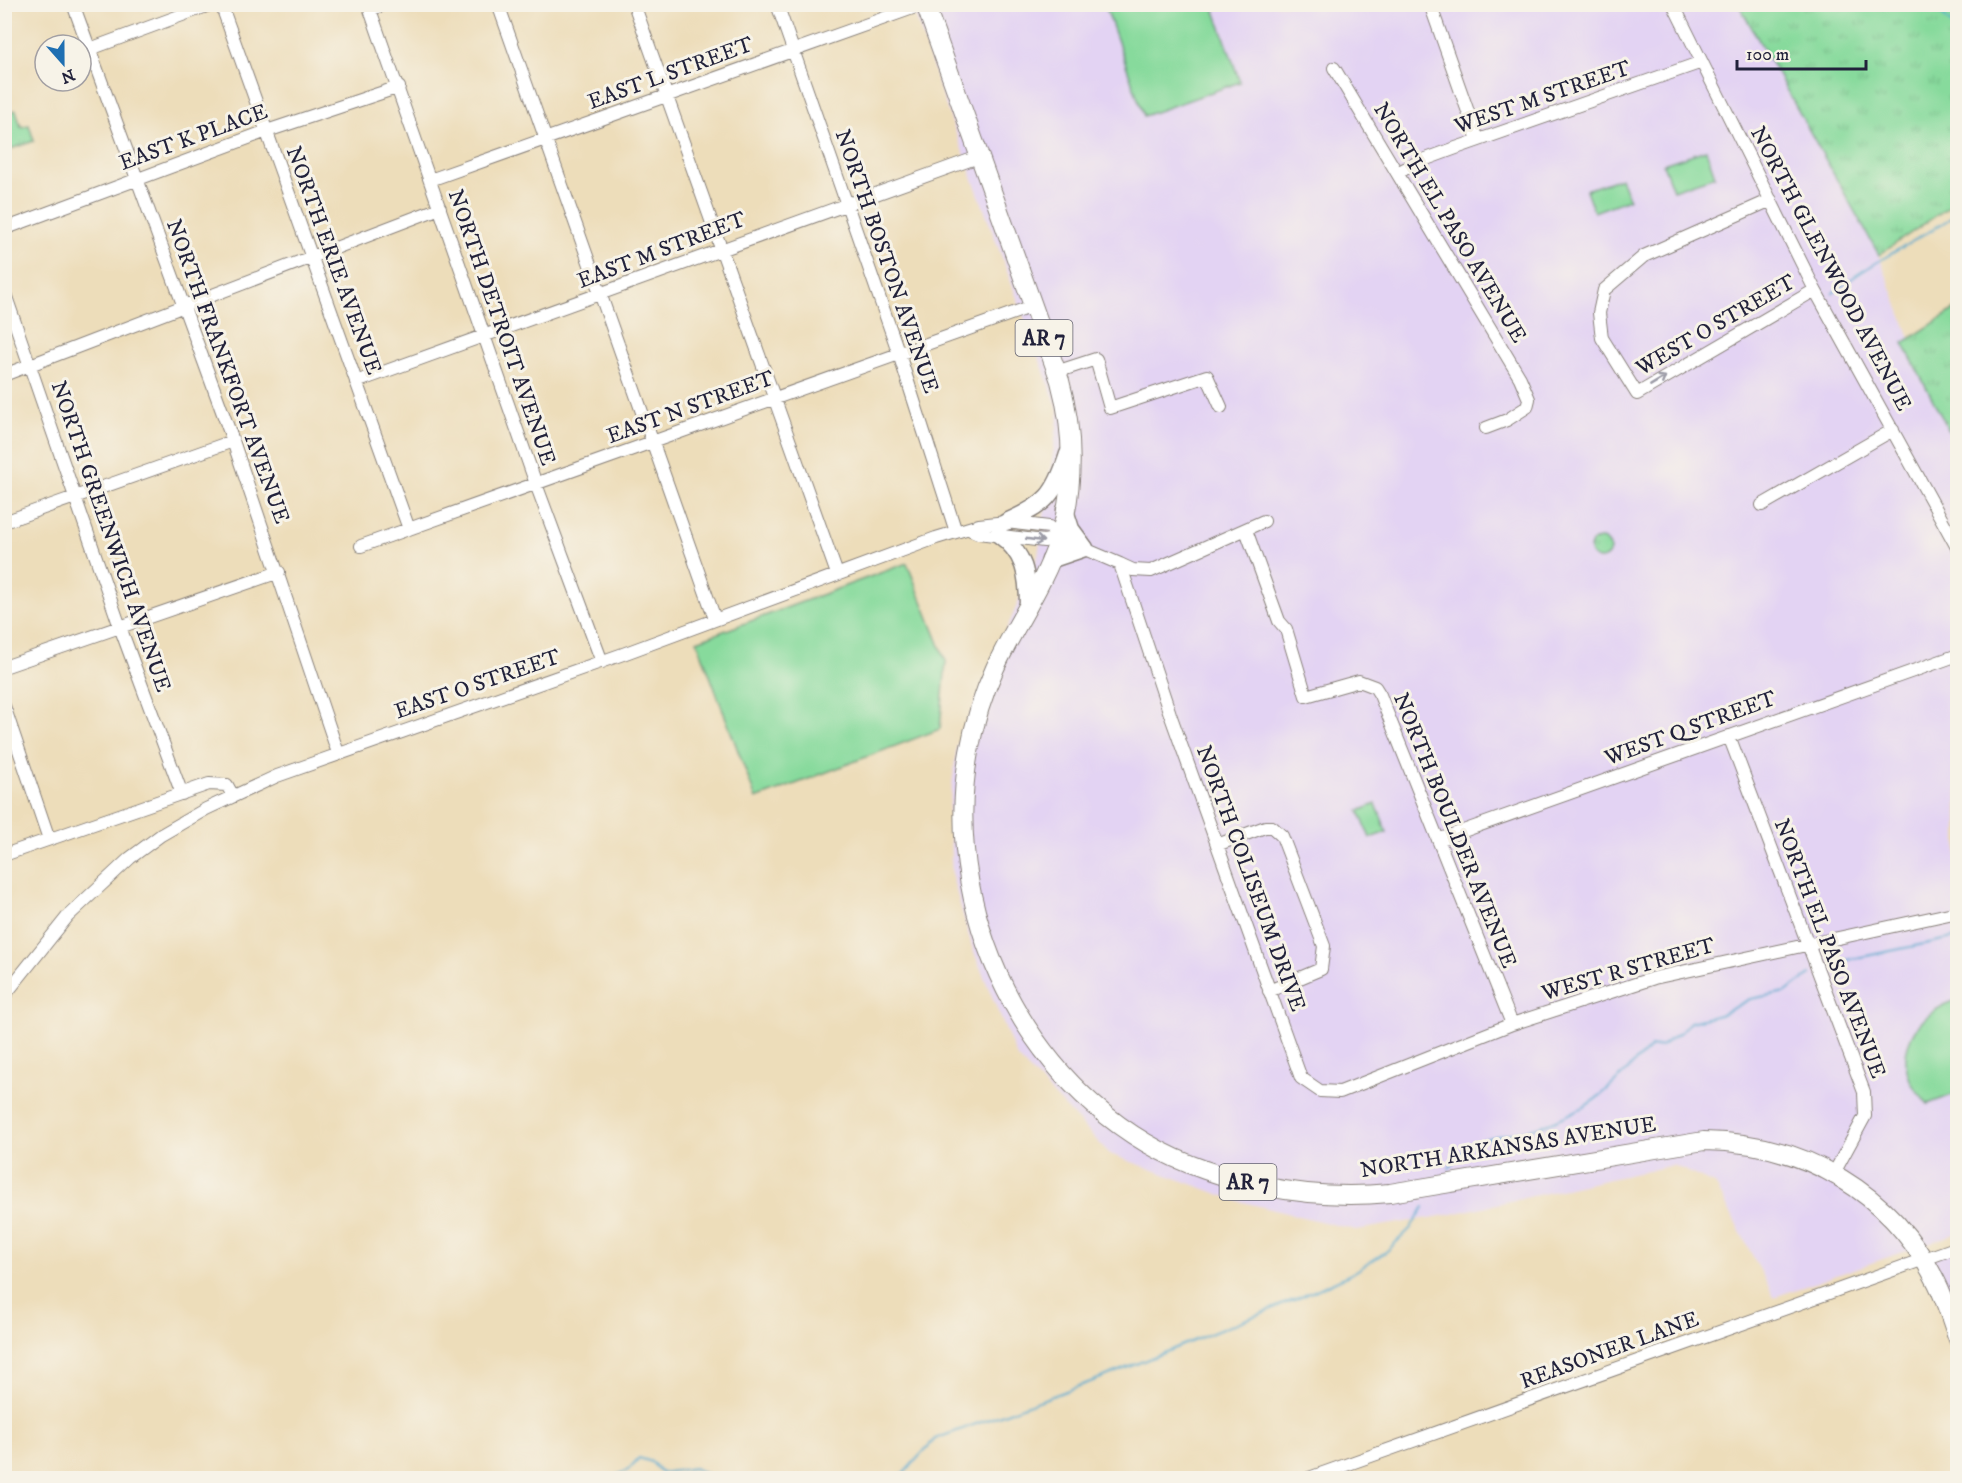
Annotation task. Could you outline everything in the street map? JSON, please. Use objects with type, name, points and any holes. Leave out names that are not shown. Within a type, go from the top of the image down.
[{"type":"highway","name":"NORTH ARKANSAS AVENUE","points":[[925,4],[1056,372],[1066,405],[1071,448],[1065,510],[1059,538],[981,703],[969,752],[964,802],[966,852],[972,902],[988,952],[1011,1001],[1039,1046],[1075,1086],[1116,1122],[1161,1150],[1204,1170],[1295,1193],[1342,1196],[1390,1193],[1704,1141],[1766,1147],[1806,1159],[1834,1173],[1883,1209],[1905,1232],[1924,1258],[1942,1294],[1958,1339]]},
{"type":"main road","points":[[1028,607],[1028,579],[1025,564],[1002,528],[1045,502],[1060,479],[1071,448]]},
{"type":"main road","points":[[1050,560],[1085,548],[1071,529],[1065,510]]},
{"type":"street","name":"NORTH FRANKFORT AVENUE","points":[[73,4],[84,33]]},
{"type":"street","points":[[93,48],[212,4]]},
{"type":"street","name":"NORTH ERIE AVENUE","points":[[221,4],[409,529]]},
{"type":"street","points":[[369,7],[385,4]]},
{"type":"street","points":[[498,4],[715,619]]},
{"type":"street","points":[[634,4],[772,399],[837,574]]},
{"type":"street","name":"NORTH BOSTON AVENUE","points":[[777,4],[899,354],[956,532]]},
{"type":"street","name":"EAST L STREET","points":[[430,180],[925,4]]},
{"type":"street","points":[[1430,4],[1478,140]]},
{"type":"street","name":"NORTH GLENWOOD AVENUE","points":[[1673,4],[1815,290],[1958,549]]},
{"type":"street","name":"NORTH DETROIT AVENUE","points":[[369,7],[399,87],[536,484],[602,662]]},
{"type":"street","name":"NORTH FRANKFORT AVENUE","points":[[93,57],[182,307],[233,441],[279,572],[338,753]]},
{"type":"street","name":"WEST M STREET","points":[[1397,173],[1418,162],[1478,140],[1702,62]]},
{"type":"street","name":"NORTH EL PASO AVENUE","points":[[1334,68],[1520,378],[1528,399],[1527,407],[1507,420],[1486,428]]},
{"type":"street","name":"EAST K PLACE","points":[[4,229],[267,131],[399,87]]},
{"type":"street","name":"EAST M STREET","points":[[356,382],[981,156]]},
{"type":"street","name":"WEST O STREET","points":[[1772,200],[1644,256],[1604,290],[1599,313],[1602,338],[1637,394],[1815,290]]},
{"type":"street","points":[[4,375],[440,208]]},
{"type":"street","name":"NORTH GREENWICH AVENUE","points":[[4,291],[120,627],[182,794]]},
{"type":"street","name":"EAST N STREET","points":[[361,546],[1033,306]]},
{"type":"street","points":[[1056,372],[1096,359],[1110,408],[1207,376],[1221,407]]},
{"type":"street","points":[[1762,505],[1893,430]]},
{"type":"street","points":[[4,522],[233,441]]},
{"type":"street","points":[[1120,564],[1133,570],[1150,571],[1264,521]]},
{"type":"street","name":"EAST O STREET","points":[[4,996],[68,916],[116,869],[161,835],[233,796],[338,753],[602,662],[837,574],[979,525],[1002,528],[1049,527],[1059,538],[1120,564]]},
{"type":"street","name":"NORTH BOULDER AVENUE","points":[[1246,530],[1279,621],[1286,629],[1306,696],[1359,681],[1375,687],[1512,1024]]},
{"type":"street","name":"NORTH COLISEUM DRIVE","points":[[1120,564],[1155,670],[1301,1078],[1320,1091]]},
{"type":"street","points":[[4,667],[279,572]]},
{"type":"street","name":"WEST Q STREET","points":[[1438,840],[1958,655]]},
{"type":"street","points":[[4,706],[49,839]]},
{"type":"street","name":"NORTH EL PASO AVENUE","points":[[1729,736],[1864,1092],[1865,1116],[1834,1173]]},
{"type":"street","points":[[4,855],[216,783],[227,785],[233,796]]},
{"type":"street","points":[[1217,845],[1264,827],[1272,827],[1282,836],[1324,946],[1321,969],[1269,991]]},
{"type":"street","name":"WEST R STREET","points":[[1320,1091],[1340,1092],[1512,1024],[1654,978],[1958,912]]},
{"type":"street","name":"REASONER LANE","points":[[1309,1479],[1958,1247]]},
{"type":"shaded area","points":[[912,5],[1764,5],[1865,219],[1935,404],[1957,448],[1957,1233],[1774,1297],[1716,1185],[1673,1165],[1447,1215],[1356,1230],[1235,1200],[1110,1154],[1017,1057],[973,950],[952,876],[949,810],[957,746],[1038,556],[1059,412],[942,95]]},
{"type":"shaded area","points":[[1957,1247],[1957,1339],[1924,1259]]},
{"type":"green space","points":[[1105,5],[1213,5],[1240,82],[1144,116]]},
{"type":"green space","points":[[1739,5],[1957,5],[1957,201],[1879,255]]},
{"type":"green space","points":[[16,110],[21,127],[29,125],[34,141],[5,151],[5,114]]},
{"type":"green space","points":[[1706,150],[1715,176],[1673,190],[1663,164]]},
{"type":"green space","points":[[1621,178],[1629,199],[1594,212],[1586,190]]},
{"type":"green space","points":[[1957,308],[1957,446],[1903,343]]},
{"type":"green space","points":[[1600,539],[1607,542],[1610,549],[1607,556],[1600,559],[1593,556],[1590,549],[1593,542]]},
{"type":"green space","points":[[907,563],[946,661],[940,729],[756,799],[697,641]]},
{"type":"green space","points":[[1376,804],[1387,832],[1370,838],[1359,811]]},
{"type":"green space","points":[[1957,1000],[1957,1093],[1928,1104],[1911,1082],[1906,1055],[1909,1042],[1923,1021],[1933,1012]]},
{"type":"waterway","points":[[1932,4],[1958,31]]},
{"type":"waterway","points":[[1833,293],[1863,271],[1958,213]]},
{"type":"waterway","points":[[1842,961],[1958,937]]},
{"type":"waterway","points":[[1449,1168],[1457,1157],[1474,1143],[1541,1126],[1592,1102],[1651,1047],[1661,1046],[1681,1032],[1690,1022],[1720,1015],[1750,999],[1786,992],[1810,975]]},
{"type":"waterway","points":[[889,1478],[904,1473],[935,1439],[1104,1377],[1301,1297],[1353,1273],[1387,1251],[1410,1229],[1424,1207]]},
{"type":"waterway","points":[[611,1478],[628,1470],[639,1458],[652,1462],[661,1473],[694,1468],[714,1478]]},
{"type":"waterway","points":[[586,1478],[600,1478]]}]
